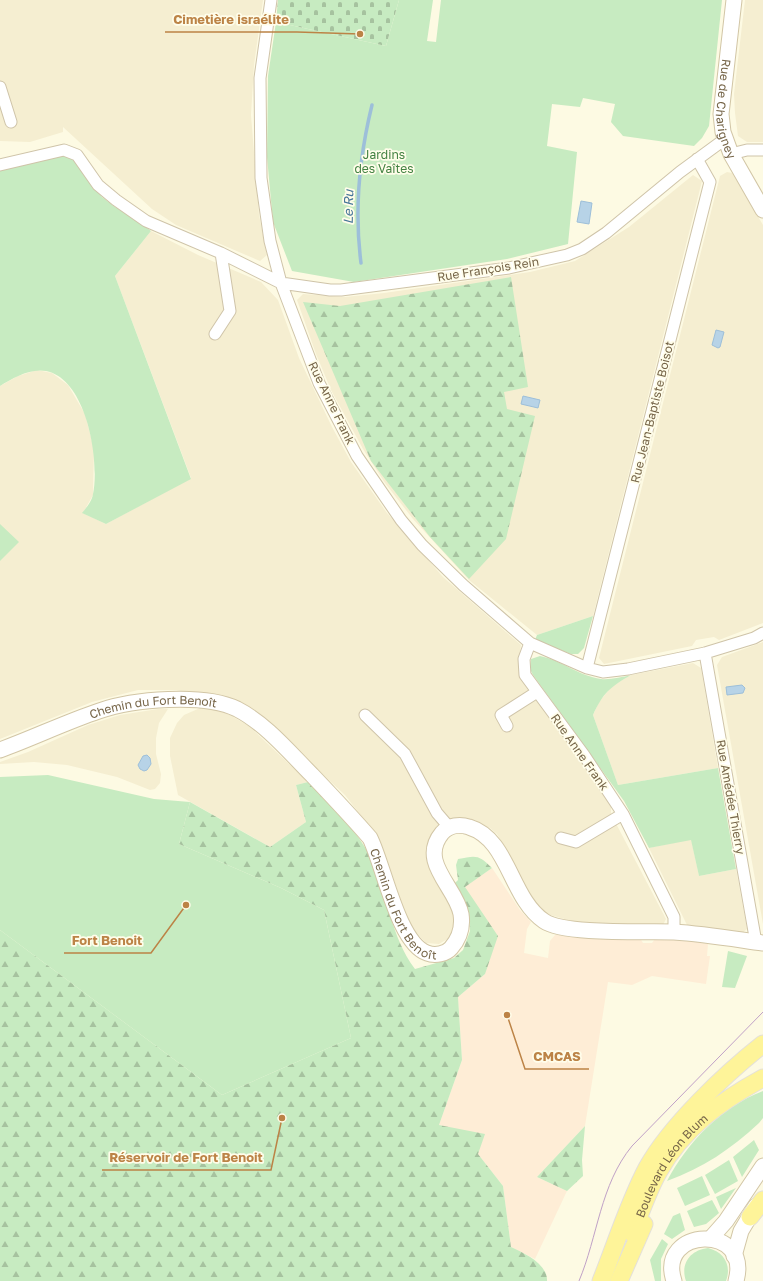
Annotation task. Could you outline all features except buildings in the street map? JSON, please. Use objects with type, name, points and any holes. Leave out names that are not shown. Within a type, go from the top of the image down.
[{"type":"main road","points":[[601,1281],[647,1168],[671,1133],[733,1070],[763,1044]]},
{"type":"main road","name":"Boulevard Léon Blum","points":[[611,1281],[659,1171],[687,1131],[717,1105],[763,1078]]},
{"type":"main road","name":"Boulevard Léon Blum","points":[[619,1281],[664,1178],[676,1156],[692,1137],[722,1110],[763,1086]]},
{"type":"main road","points":[[750,1217],[763,1200]]},
{"type":"street","name":"Rue Anne Frank","points":[[271,0],[260,78],[261,178],[270,241],[281,283],[319,383],[358,456],[401,520],[463,585],[530,643],[524,659],[525,676],[584,755],[623,814],[674,917],[674,932]]},
{"type":"street","name":"Rue de Charigney","points":[[734,0],[722,114],[725,139],[731,154],[763,210]]},
{"type":"street","points":[[0,87],[11,122]]},
{"type":"street","name":"Rue François Rein","points":[[0,165],[64,150],[77,155],[98,185],[146,221],[221,253],[281,283],[330,290],[341,290],[509,268],[582,249],[606,233],[697,159],[725,139]]},
{"type":"street","points":[[731,154],[747,150],[763,150]]},
{"type":"street","name":"Rue Jean-Baptiste Boisot","points":[[587,668],[710,182],[697,159]]},
{"type":"street","points":[[214,334],[230,311],[221,253]]},
{"type":"street","points":[[530,643],[587,668],[603,672],[628,669],[705,653],[754,638],[763,633]]},
{"type":"street","name":"Rue Amédée Thierry","points":[[705,653],[755,937],[759,942]]},
{"type":"street","points":[[507,726],[500,714],[537,692]]},
{"type":"street","name":"Chemin du Fort Benoît","points":[[0,750],[100,710],[130,703],[180,700],[221,703],[237,709],[255,721],[284,745],[355,820],[370,838],[378,853],[403,928],[418,949],[428,954],[442,954],[449,950],[458,938],[462,924],[461,913],[441,875],[434,855],[436,844],[441,834],[449,828]]},
{"type":"street","points":[[365,716],[404,754],[437,813],[449,828],[460,825],[471,827],[488,838],[498,850],[524,901],[534,913],[549,924],[560,927],[586,930],[674,932],[759,942]]},
{"type":"street","points":[[561,838],[576,842],[623,814]]},
{"type":"street","points":[[711,1238],[726,1221],[763,1166]]},
{"type":"street","points":[[734,1256],[741,1231],[763,1194]]},
{"type":"street","points":[[674,1281],[672,1267],[674,1258],[680,1249],[692,1240],[711,1238],[728,1248],[734,1256],[737,1265],[736,1281]]},
{"type":"shaded area","points":[[0,0],[263,0],[254,65],[251,115],[259,215],[267,255],[260,261],[176,225],[152,209],[63,127],[63,132],[30,142],[0,141]]},
{"type":"shaded area","points":[[745,0],[763,0],[763,142],[747,142],[738,136],[735,113],[734,94]]},
{"type":"shaded area","points":[[727,172],[732,173],[763,225],[763,623],[719,640],[714,637],[696,640],[692,646],[604,664],[599,658],[720,176]]},
{"type":"shaded area","points":[[693,175],[702,181],[593,616],[537,635],[469,580],[413,519],[385,483],[363,449],[331,390],[316,354],[297,300],[303,294],[345,297],[384,293],[530,272],[575,261],[629,227]]},
{"type":"shaded area","points":[[151,231],[198,255],[261,282],[278,300],[299,358],[332,427],[351,462],[387,513],[443,577],[521,645],[519,659],[611,805],[611,814],[666,919],[662,927],[575,922],[547,914],[532,902],[497,834],[490,828],[475,820],[461,818],[427,855],[430,871],[454,914],[453,932],[449,938],[439,944],[426,943],[410,926],[379,839],[345,795],[319,771],[209,696],[176,690],[138,690],[92,702],[0,739],[0,386],[18,376],[37,370],[52,373],[68,385],[85,414],[94,449],[93,495],[83,513],[106,524],[191,478],[115,276]]},
{"type":"shaded area","points":[[763,642],[763,924],[717,665],[722,657]]},
{"type":"shaded area","points":[[693,663],[701,668],[718,768],[618,785],[593,715],[599,702],[612,686],[631,675]]},
{"type":"shaded area","points":[[200,708],[211,709],[228,714],[249,726],[308,782],[296,785],[306,822],[270,847],[178,795],[170,756],[170,738],[177,723],[184,715]]},
{"type":"shaded area","points":[[158,709],[168,709],[159,723],[156,738],[156,754],[161,774],[160,783],[155,789],[150,790],[117,777],[67,765],[34,762],[0,764],[0,762],[28,752],[88,725],[120,715]]},
{"type":"shaded area","points":[[691,839],[699,876],[736,869],[747,929],[740,935],[694,928],[687,925],[649,848]]},
{"type":"shaded area","points":[[492,868],[520,910],[531,922],[527,929],[524,953],[548,958],[550,941],[555,935],[640,938],[643,943],[652,943],[655,939],[688,940],[708,944],[707,956],[710,956],[706,984],[652,976],[632,985],[608,982],[585,1126],[537,1177],[567,1191],[535,1259],[511,1247],[503,1186],[478,1154],[439,1125],[462,1060],[458,997],[485,974],[465,886]]},
{"type":"green space","points":[[278,0],[399,0],[386,46],[276,22]]},
{"type":"green space","name":"Jardins des Vaîtes","points":[[399,0],[433,0],[427,41],[436,42],[441,0],[722,0],[709,126],[702,138],[694,146],[623,136],[611,122],[615,104],[583,98],[580,107],[552,104],[547,146],[577,152],[568,244],[507,259],[354,282],[292,271],[273,222],[267,157],[268,76],[276,22],[386,46]]},
{"type":"green space","points":[[68,151],[102,197],[115,207],[130,214],[151,231],[115,276],[191,479],[106,524],[82,513],[92,497],[95,480],[94,462],[88,423],[81,405],[72,389],[60,377],[40,370],[22,374],[0,386],[0,169]]},
{"type":"green space","points":[[511,277],[528,387],[504,392],[507,409],[535,416],[506,539],[469,579],[430,537],[371,461],[303,302],[340,306]]},
{"type":"green space","points":[[0,524],[19,542],[0,561]]},
{"type":"green space","points":[[593,616],[584,648],[578,654],[571,654],[535,640],[537,635]]},
{"type":"green space","points":[[540,656],[548,658],[585,675],[601,679],[631,675],[608,691],[600,701],[593,715],[618,785],[718,768],[736,869],[699,876],[691,840],[649,848],[624,801],[533,675],[530,669],[531,659]]},
{"type":"green space","points":[[48,775],[154,799],[190,802],[179,844],[281,888],[324,910],[351,1038],[222,1095],[0,930],[0,777]]},
{"type":"green space","points":[[308,782],[351,827],[365,847],[377,872],[400,943],[415,969],[454,958],[463,950],[470,931],[469,915],[454,884],[458,880],[456,865],[458,859],[470,857],[481,858],[492,868],[465,887],[498,936],[485,974],[458,997],[462,1060],[439,1125],[485,1134],[478,1154],[503,1186],[511,1247],[539,1264],[544,1269],[547,1281],[0,1281],[0,930],[222,1095],[351,1038],[324,910],[281,888],[179,844],[190,802],[270,847],[306,822],[296,785]]},
{"type":"green space","points":[[728,951],[747,956],[735,988],[722,987]]},
{"type":"green space","points":[[763,1091],[763,1118],[759,1123],[738,1141],[705,1164],[667,1181],[685,1153],[707,1127],[733,1106]]},
{"type":"green space","points":[[585,1126],[582,1160],[583,1176],[567,1191],[537,1177]]},
{"type":"green space","points":[[754,1140],[759,1150],[742,1177],[733,1157]]},
{"type":"green space","points":[[729,1160],[738,1181],[715,1194],[705,1175]]},
{"type":"green space","points":[[702,1176],[710,1195],[685,1206],[677,1188]]},
{"type":"green space","points":[[736,1188],[721,1209],[716,1197]]},
{"type":"green space","points":[[712,1200],[719,1213],[706,1224],[694,1227],[687,1211]]},
{"type":"green space","points":[[680,1213],[685,1230],[672,1239],[664,1234],[673,1216]]},
{"type":"green space","points":[[662,1239],[668,1244],[661,1259],[661,1281],[655,1281],[650,1260]]},
{"type":"green space","points":[[708,1248],[714,1250],[725,1260],[728,1270],[726,1281],[686,1281],[684,1269],[688,1259],[696,1252]]},
{"type":"water","points":[[581,201],[592,203],[589,224],[577,222]]},
{"type":"water","points":[[716,330],[724,332],[720,347],[718,348],[712,345]]},
{"type":"water","points":[[523,396],[540,400],[538,408],[521,404]]},
{"type":"water","points":[[742,685],[745,688],[743,693],[727,695],[726,687]]},
{"type":"water","points":[[147,755],[150,758],[151,764],[147,770],[144,771],[140,769],[138,765],[143,756]]},
{"type":"waterway","name":"Le Ru","points":[[361,263],[358,223],[359,184],[364,144],[372,105]]},
{"type":"tram line","points":[[579,1281],[606,1194],[621,1161],[632,1146],[763,1012]]},
{"type":"place","name":"Cimetière israélite","points":[[360,34]]},
{"type":"place","name":"Fort Benoit","points":[[186,905]]},
{"type":"place","name":"CMCAS","points":[[507,1015]]},
{"type":"place","name":"Réservoir de Fort Benoit","points":[[282,1118]]}]
